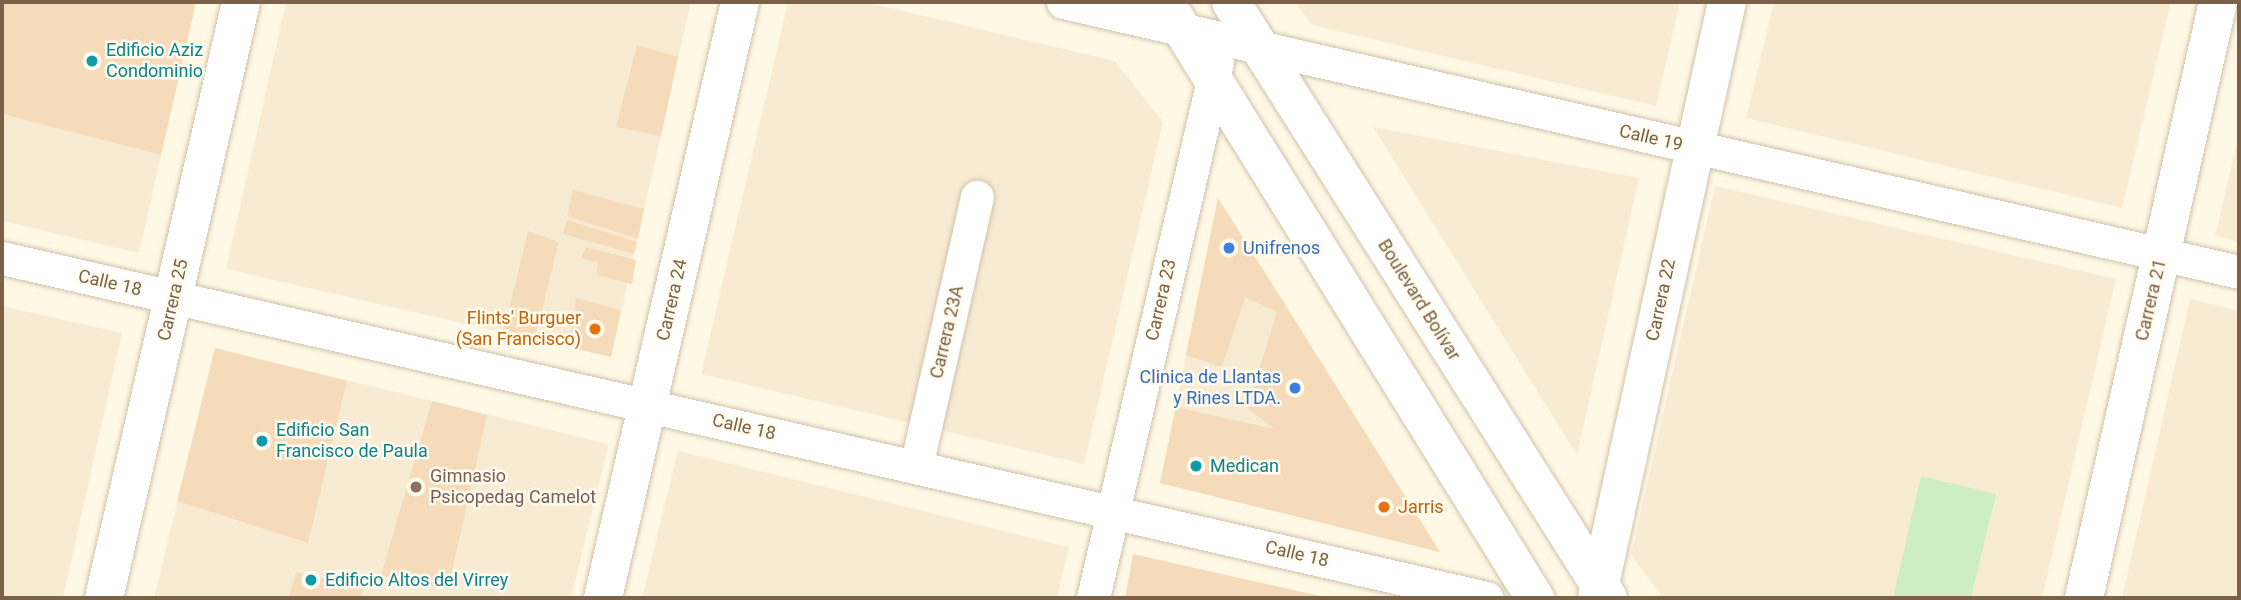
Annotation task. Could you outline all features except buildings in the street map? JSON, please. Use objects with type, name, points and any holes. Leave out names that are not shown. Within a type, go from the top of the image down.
[{"type":"street","name":"Carrera 25","points":[[104,598],[241,2]]},
{"type":"street","name":"Carrera 24","points":[[603,598],[740,2]]},
{"type":"street","name":"Calle 19","points":[[1063,2],[1174,16],[1222,39],[2239,272]]},
{"type":"street","name":"Carrera 23","points":[[1093,598],[1230,2]]},
{"type":"street","name":"Boulevard Bolívar","points":[[1230,2],[1602,594]]},
{"type":"street","name":"Carrera 22","points":[[1602,594],[1694,148],[1727,2]]},
{"type":"street","name":"Carrera 21","points":[[2084,598],[2218,2]]},
{"type":"street","points":[[1174,16],[1535,598]]},
{"type":"street","name":"Carrera 23A","points":[[916,467],[977,197]]},
{"type":"street","name":"Calle 18","points":[[2,258],[1487,598]]},
{"type":"shaded area","name":"Edificio Aziz Condominio","points":[[2,2],[196,2],[139,253],[2,221]]},
{"type":"shaded area","points":[[286,2],[691,2],[611,357],[226,269]]},
{"type":"shaded area","points":[[788,2],[865,2],[1115,61],[1163,122],[1084,464],[701,374]]},
{"type":"shaded area","points":[[1295,2],[1680,2],[1656,106],[1312,25]]},
{"type":"shaded area","points":[[1774,2],[2171,2],[2122,208],[1746,118]]},
{"type":"shaded area","points":[[1373,127],[1639,178],[1577,455]]},
{"type":"shaded area","points":[[2239,135],[2239,242],[2215,236]]},
{"type":"shaded area","points":[[1715,186],[2116,279],[2042,598],[1663,598],[1631,555]]},
{"type":"shaded area","points":[[1218,198],[1440,552],[1160,483]]},
{"type":"shaded area","points":[[2190,299],[2239,311],[2239,598],[2122,598]]},
{"type":"shaded area","points":[[2,306],[122,333],[63,598],[2,598]]},
{"type":"shaded area","points":[[215,348],[609,444],[571,598],[154,598]]},
{"type":"shaded area","points":[[678,451],[1069,547],[1057,598],[642,598]]},
{"type":"green space","points":[[1921,476],[1996,494],[1971,598],[1893,598]]},
{"type":"place","name":"Edificio Aziz Condominio","points":[[92,61]]},
{"type":"place","name":"Unifrenos","points":[[1229,248]]},
{"type":"place","name":"Flints' Burguer (San Francisco)","points":[[595,329]]},
{"type":"place","name":"Clinica de Llantas y Rines LTDA.","points":[[1295,388]]},
{"type":"place","name":"Edificio San Francisco de Paula","points":[[262,441]]},
{"type":"place","name":"Medican","points":[[1196,466]]},
{"type":"place","name":"Gimnasio Psicopedag Camelot","points":[[416,487]]},
{"type":"place","name":"Jarris","points":[[1384,507]]},
{"type":"place","name":"Edificio Altos del Virrey","points":[[311,580]]}]
